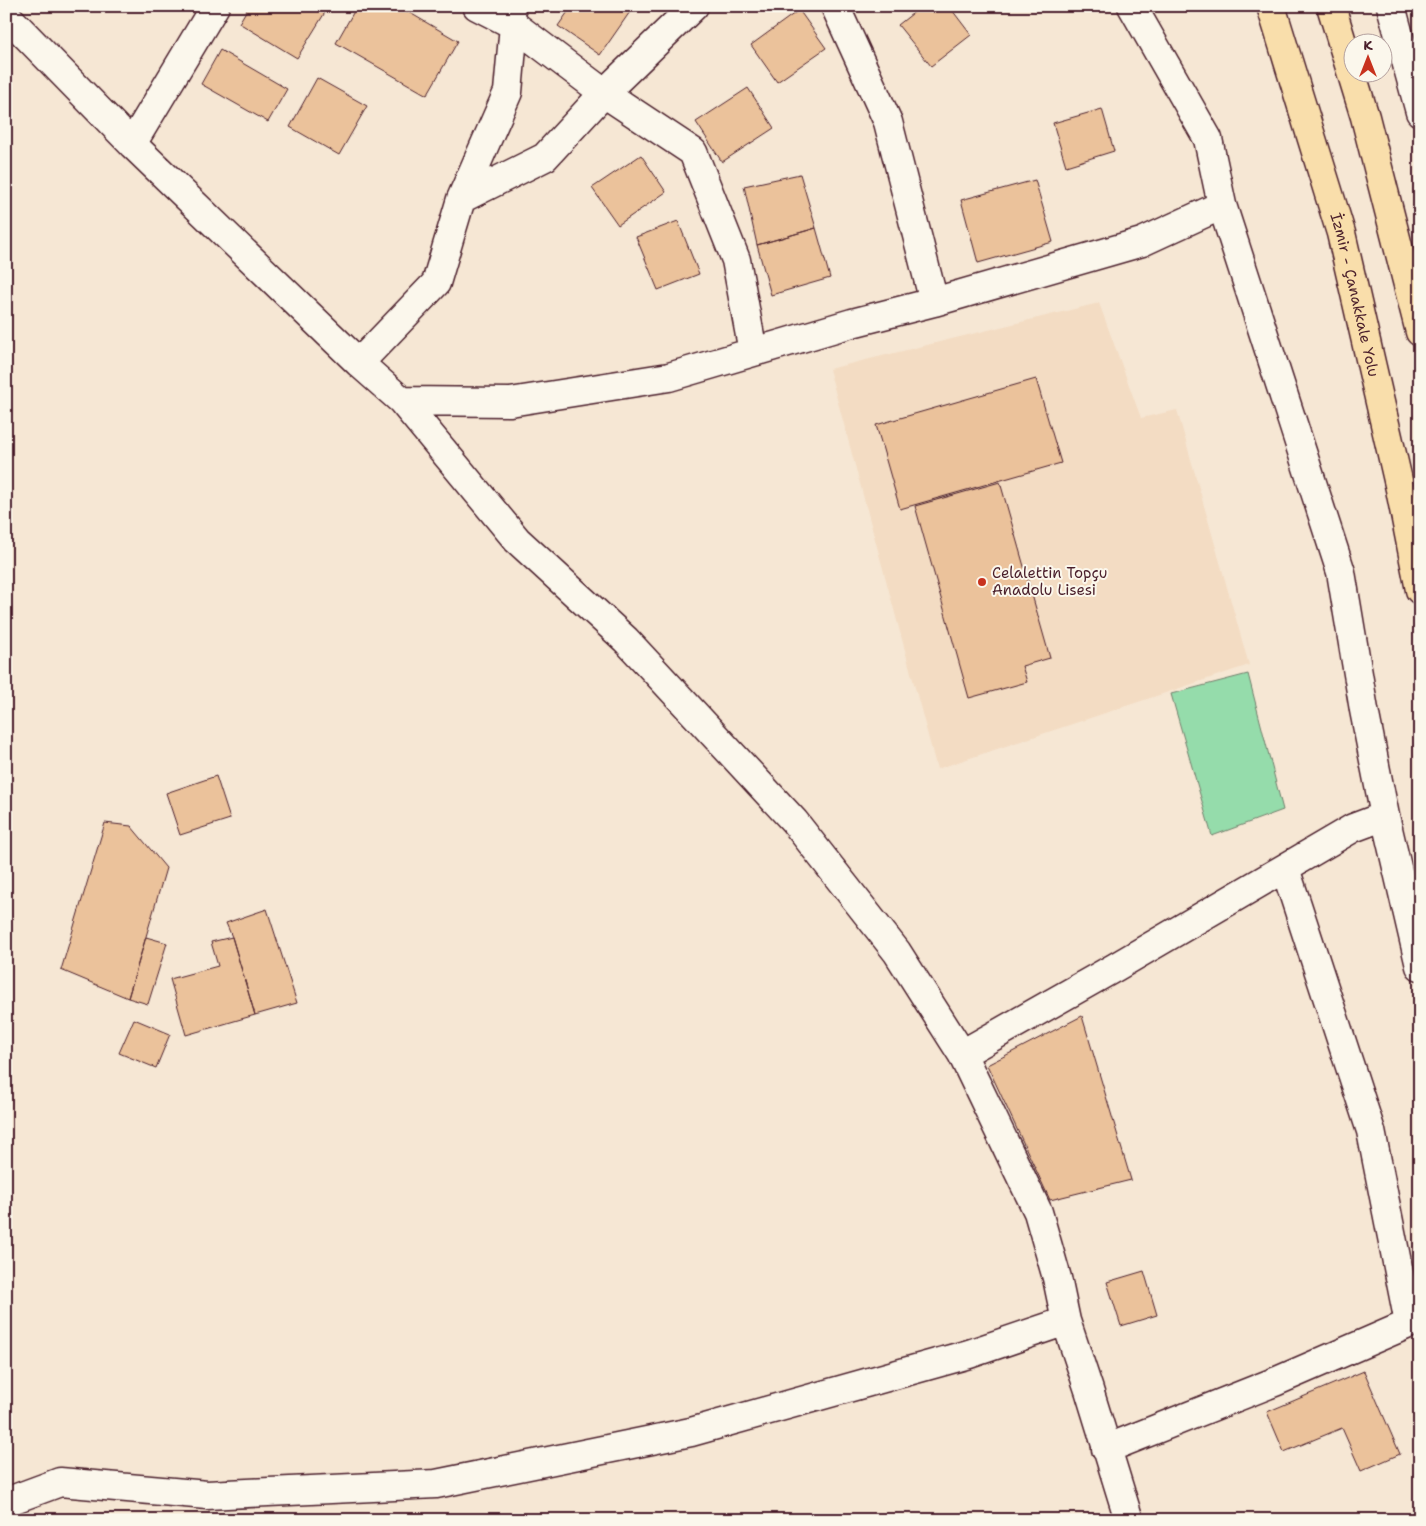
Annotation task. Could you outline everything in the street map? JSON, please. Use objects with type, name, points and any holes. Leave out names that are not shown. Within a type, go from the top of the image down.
[{"type":"highway","name":"İzmir - Çanakkale Yolu","points":[[1271,6],[1341,233],[1400,489],[1420,590]]},
{"type":"highway","points":[[1331,6],[1365,117],[1420,332]]},
{"type":"street","points":[[132,144],[215,6]]},
{"type":"street","points":[[476,6],[511,16],[604,93],[693,152],[736,260],[753,352]]},
{"type":"street","points":[[461,199],[545,157],[604,93],[694,6]]},
{"type":"street","points":[[835,6],[888,122],[934,302]]},
{"type":"street","points":[[1132,6],[1208,139],[1222,205],[1341,572],[1364,710],[1385,816],[1420,966]]},
{"type":"street","points":[[1391,6],[1420,112]]},
{"type":"street","points":[[6,15],[132,144],[359,363],[402,401],[517,540],[626,640],[794,821],[897,952],[962,1054],[1038,1212],[1057,1278],[1066,1321],[1129,1520]]},
{"type":"street","points":[[359,363],[436,283],[461,199],[508,92],[511,16]]},
{"type":"street","points":[[402,401],[510,402],[669,377],[852,323],[934,302],[1142,242],[1222,205]]},
{"type":"street","points":[[962,1054],[1114,968],[1353,828],[1385,816]]},
{"type":"street","points":[[1106,1449],[1277,1381],[1414,1321],[1370,1131],[1285,868]]},
{"type":"street","points":[[6,1502],[60,1482],[207,1495],[436,1484],[691,1432],[969,1354],[1066,1321]]},
{"type":"shaded area","points":[[1099,303],[1141,418],[1177,410],[1249,665],[937,769],[829,369]]},
{"type":"green space","points":[[1248,674],[1283,810],[1212,836],[1171,694]]},
{"type":"building","points":[[249,6],[329,6],[297,58],[239,23]]},
{"type":"building","points":[[357,6],[398,6],[458,41],[427,95],[336,43]]},
{"type":"building","points":[[572,6],[634,6],[600,55],[558,26]]},
{"type":"building","points":[[922,6],[949,6],[971,35],[931,66],[898,25]]},
{"type":"building","points":[[799,10],[826,48],[777,82],[751,45]]},
{"type":"building","points":[[220,50],[287,89],[268,122],[201,84]]},
{"type":"building","points":[[317,78],[367,106],[339,155],[290,127]]},
{"type":"building","points":[[748,88],[774,128],[722,162],[696,122]]},
{"type":"building","points":[[1102,109],[1114,151],[1066,166],[1053,123]]},
{"type":"building","points":[[641,155],[666,192],[618,225],[592,188]]},
{"type":"building","points":[[800,174],[816,228],[757,245],[744,186]]},
{"type":"building","points":[[1035,180],[1053,242],[978,263],[961,200]]},
{"type":"building","points":[[678,221],[699,274],[658,290],[636,237]]},
{"type":"building","points":[[816,228],[830,278],[771,295],[757,245]]},
{"type":"building","points":[[1036,379],[1061,463],[900,509],[876,425]]},
{"type":"building","name":"Celalettin Topçu Anadolu Lisesi","points":[[1000,482],[1050,658],[1022,666],[1027,682],[969,698],[915,506]]},
{"type":"building","points":[[216,776],[230,819],[180,835],[166,793]]},
{"type":"building","points":[[105,823],[131,826],[166,868],[128,998],[61,970]]},
{"type":"building","points":[[267,909],[297,1003],[255,1015],[232,937],[226,923]]},
{"type":"building","points":[[146,937],[167,943],[148,1004],[128,998]]},
{"type":"building","points":[[232,937],[255,1015],[186,1035],[170,979],[218,966],[211,942]]},
{"type":"building","points":[[1082,1016],[1131,1180],[1050,1200],[987,1065]]},
{"type":"building","points":[[134,1019],[170,1034],[156,1068],[119,1053]]},
{"type":"building","points":[[1144,1271],[1157,1315],[1121,1326],[1107,1282]]},
{"type":"building","points":[[1364,1371],[1400,1454],[1361,1471],[1342,1428],[1284,1452],[1267,1412]]},
{"type":"place","name":"Celalettin Topçu Anadolu Lisesi","points":[[982,582]]}]
